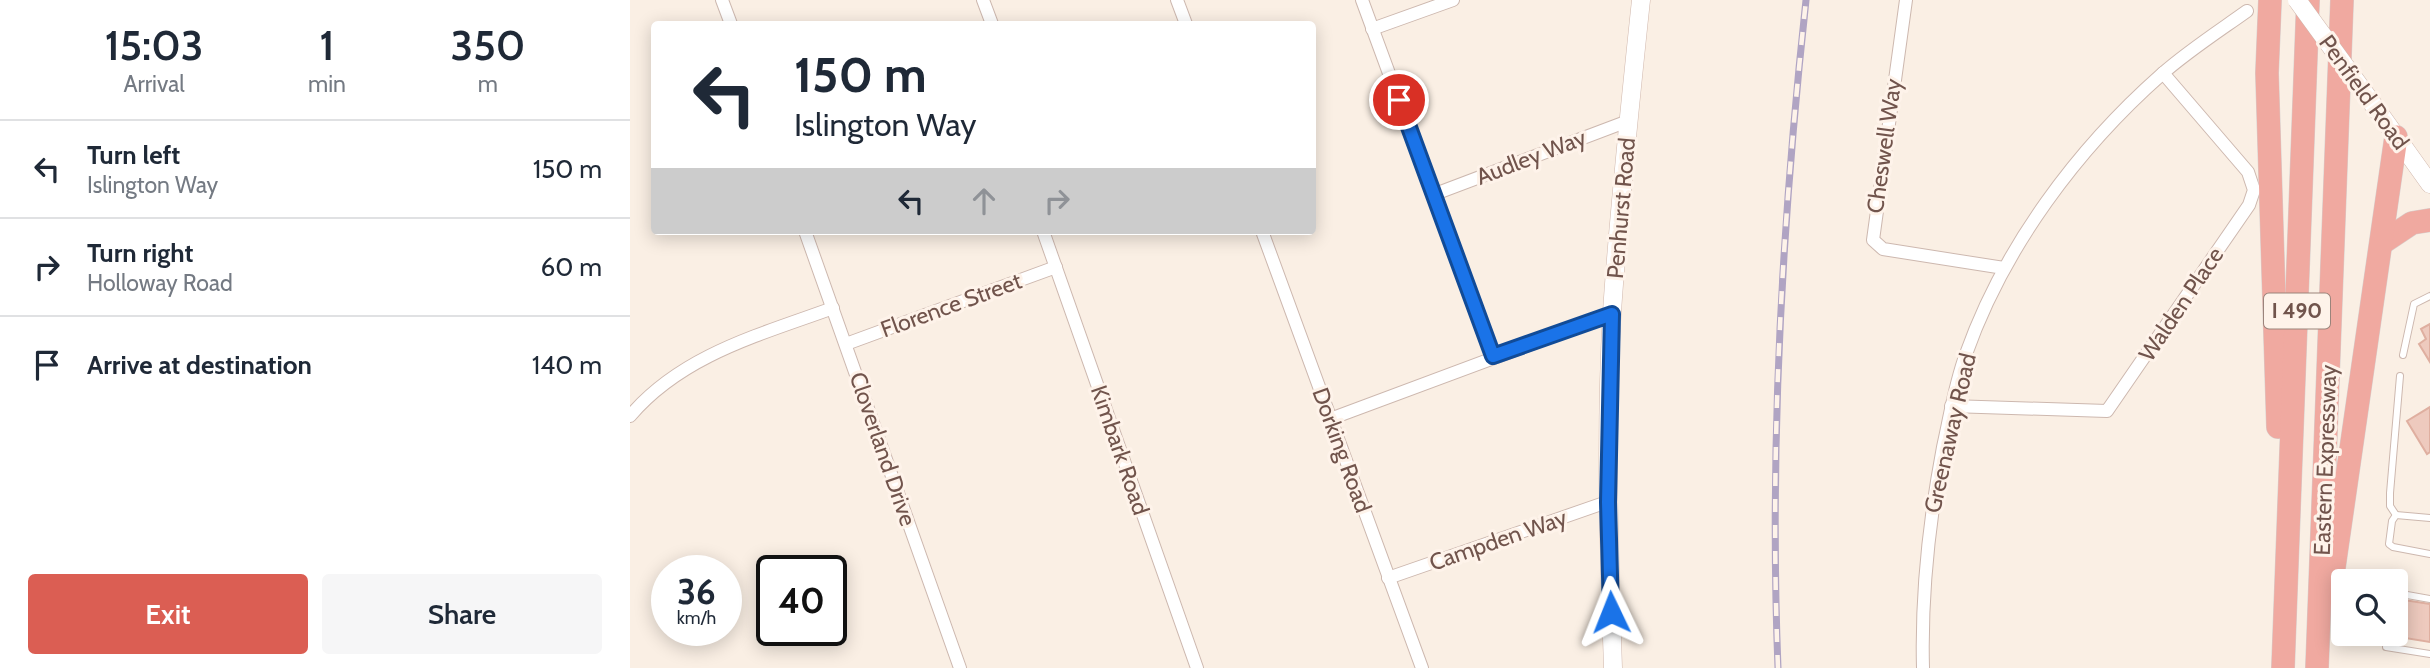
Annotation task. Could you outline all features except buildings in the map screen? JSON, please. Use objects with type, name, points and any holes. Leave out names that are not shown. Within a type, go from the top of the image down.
[{"type":"highway","points":[[2270,0],[2267,73],[2285,623]]},
{"type":"highway","name":"Eastern Expressway","points":[[2283,668],[2308,0]]},
{"type":"highway","name":"Eastern Expressway","points":[[2318,668],[2343,0]]},
{"type":"highway","points":[[2318,668],[2396,137]]},
{"type":"highway","points":[[2382,243],[2412,223],[2430,220]]},
{"type":"street","points":[[722,0],[730,21]]},
{"type":"street","points":[[983,0],[991,21]]},
{"type":"street","points":[[1177,0],[1185,21]]},
{"type":"street","points":[[1362,0],[1493,356]]},
{"type":"street","points":[[1373,29],[1453,0]]},
{"type":"street","name":"Penhurst Road","points":[[1613,668],[1608,502],[1612,314],[1628,121],[1642,0]]},
{"type":"street","name":"Cheswell Way","points":[[1906,0],[1873,240],[1883,249],[2004,268]]},
{"type":"street","name":"Penfield Road","points":[[2297,0],[2430,184]]},
{"type":"street","name":"Greenaway Road","points":[[1923,668],[1922,624],[1930,516],[1951,406],[1965,355],[2004,268],[2070,172],[2115,119],[2163,73],[2247,11]]},
{"type":"street","name":"Walden Place","points":[[1951,406],[2107,411],[2249,205],[2254,190],[2248,173],[2163,73]]},
{"type":"street","name":"Audley Way","points":[[1435,194],[1628,121]]},
{"type":"street","name":"Cloverland Drive","points":[[806,235],[960,668]]},
{"type":"street","name":"Kimbark Road","points":[[1044,235],[1197,668]]},
{"type":"street","name":"Dorking Road","points":[[1263,235],[1422,668]]},
{"type":"street","name":"Florence Street","points":[[846,344],[1056,267]]},
{"type":"street","points":[[630,416],[654,391],[695,362],[733,344],[832,308]]},
{"type":"street","points":[[1331,419],[1493,356],[1612,314]]},
{"type":"street","name":"Campden Way","points":[[1388,578],[1608,502]]},
{"type":"lane","points":[[2403,355],[2414,304],[2430,296]]},
{"type":"lane","points":[[2396,515],[2390,506],[2389,493],[2400,376]]},
{"type":"lane","points":[[2396,515],[2430,518]]},
{"type":"lane","points":[[2396,515],[2392,521],[2389,544],[2430,554]]},
{"type":"lane","points":[[2408,595],[2430,599]]},
{"type":"lane","points":[[2386,646],[2430,654]]},
{"type":"railway","points":[[1778,668],[1775,501],[1780,334],[1790,167],[1806,0]]},
{"type":"route","points":[[1399,100],[1493,356],[1612,314],[1608,502],[1611,612]]}]
